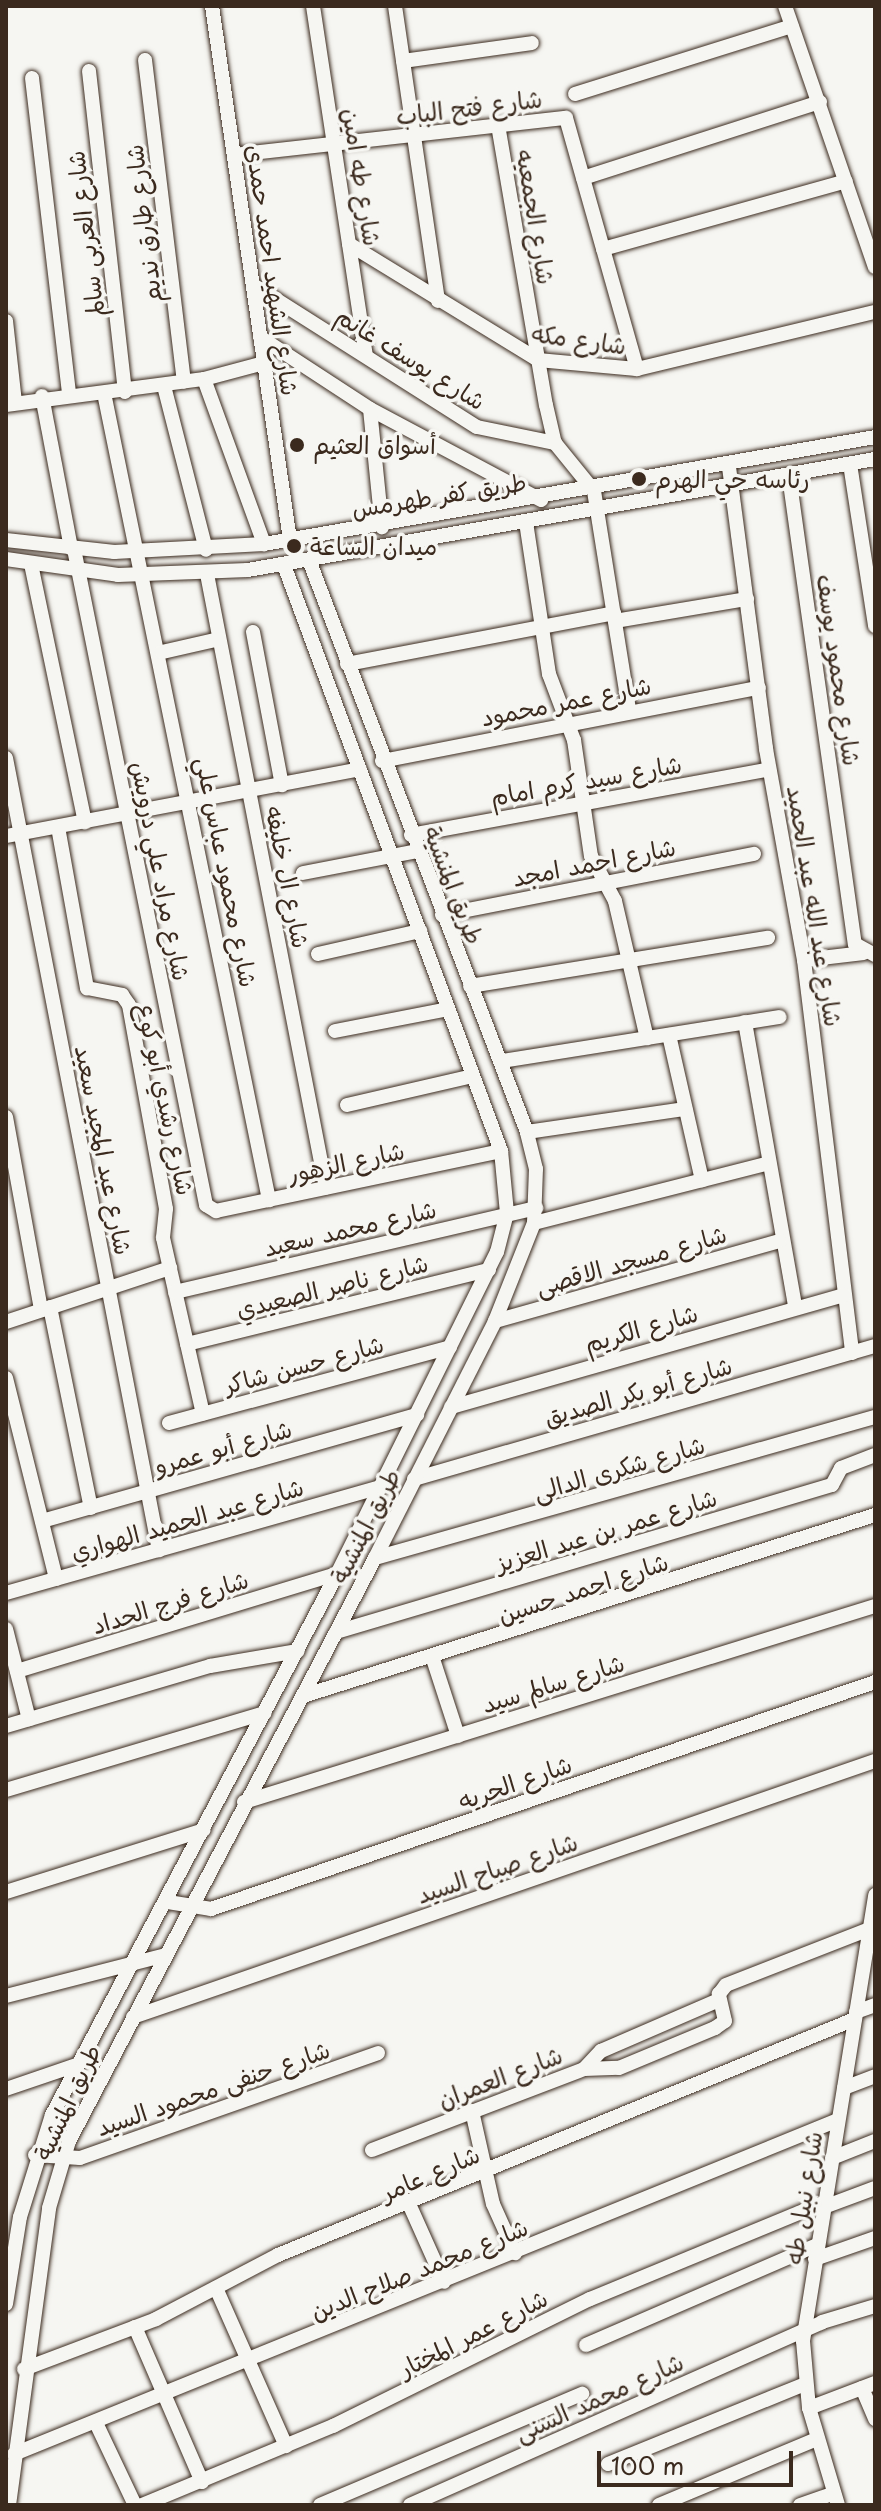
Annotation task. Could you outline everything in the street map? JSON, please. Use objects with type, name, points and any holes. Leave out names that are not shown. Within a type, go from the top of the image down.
[{"type":"street","name":"شارع الشهيد احمد حمدى","points":[[214,6],[290,540]]},
{"type":"street","name":"شارع طه امين","points":[[313,6],[366,355]]},
{"type":"street","points":[[395,6],[438,301]]},
{"type":"street","points":[[785,6],[875,267]]},
{"type":"street","points":[[575,94],[792,26]]},
{"type":"street","points":[[403,61],[532,43]]},
{"type":"street","name":"شارع طارق نديم","points":[[145,60],[184,382]]},
{"type":"street","name":"شارع العربى سالم","points":[[89,71],[125,392]]},
{"type":"street","points":[[32,78],[69,395]]},
{"type":"street","points":[[637,369],[583,178],[820,102]]},
{"type":"street","name":"شارع فتح الباب","points":[[234,155],[566,118],[583,178]]},
{"type":"street","name":"شارع الجمعيه","points":[[498,125],[555,443],[594,491]]},
{"type":"street","points":[[603,249],[846,181]]},
{"type":"street","name":"شارع مكه","points":[[349,244],[538,360],[637,369],[875,312]]},
{"type":"street","name":"شارع يوسف غانم","points":[[253,285],[477,427],[555,443]]},
{"type":"street","points":[[6,321],[10,404],[42,396],[125,392],[164,386],[264,363]]},
{"type":"street","points":[[260,337],[370,409],[541,500]]},
{"type":"street","points":[[204,379],[264,544]]},
{"type":"street","points":[[164,386],[206,550]]},
{"type":"street","name":"شارع محمود عباس علي","points":[[104,393],[147,576],[269,1200]]},
{"type":"street","name":"شارع مراد علي درويش","points":[[42,396],[205,1201]]},
{"type":"street","points":[[370,409],[382,527]]},
{"type":"street","name":"طريق كفر طهرمس","points":[[6,540],[72,549],[142,553],[264,544],[594,491],[875,437]]},
{"type":"street","name":"طريق كفر طهرمس","points":[[6,559],[79,571],[147,576],[207,574],[284,565],[875,459]]},
{"type":"street","points":[[850,464],[875,626]]},
{"type":"street","name":"شارع عبد الله عبد الحميد","points":[[729,467],[769,769],[804,960],[852,1353]]},
{"type":"street","name":"شارع محمود يوسف","points":[[789,476],[855,944],[871,954]]},
{"type":"street","points":[[594,491],[629,710]]},
{"type":"street","points":[[526,522],[551,684],[568,721],[591,856],[603,881],[629,959],[647,1038]]},
{"type":"street","name":"طريق المنشية","points":[[9,2505],[24,2369],[61,2161],[189,1908],[375,1558],[495,1321],[535,1215],[527,1132],[502,1061],[382,761],[309,560]]},
{"type":"street","points":[[31,564],[85,822]]},
{"type":"street","name":"طريق المنشية","points":[[6,2304],[10,2250],[35,2155],[76,2065],[137,1962],[337,1574],[489,1270],[507,1213],[501,1151],[284,565]]},
{"type":"street","name":"شارع ال خليفه","points":[[207,574],[326,1188]]},
{"type":"street","points":[[347,664],[542,627],[747,599]]},
{"type":"street","points":[[253,632],[282,785]]},
{"type":"street","points":[[162,652],[219,639]]},
{"type":"street","name":"شارع عمر محمود","points":[[382,761],[568,721],[759,688]]},
{"type":"street","name":"شارع عبد المجيد سعيد","points":[[6,758],[13,835],[108,1288],[159,1550]]},
{"type":"street","points":[[13,835],[360,769]]},
{"type":"street","name":"شارع سيد كرم امام","points":[[411,835],[769,769]]},
{"type":"street","name":"شارع رشدي أبو كوع","points":[[58,827],[87,988],[122,995],[129,1005],[166,1209],[170,1268]]},
{"type":"street","points":[[303,873],[417,851]]},
{"type":"street","name":"شارع احمد امجد","points":[[442,915],[603,881],[754,854]]},
{"type":"street","points":[[318,954],[420,931]]},
{"type":"street","points":[[470,986],[768,938]]},
{"type":"street","points":[[804,960],[871,954]]},
{"type":"street","points":[[335,1031],[448,1009]]},
{"type":"street","points":[[502,1061],[780,1017]]},
{"type":"street","points":[[745,1022],[765,1164],[795,1306]]},
{"type":"street","points":[[669,1035],[702,1180]]},
{"type":"street","points":[[347,1105],[473,1076]]},
{"type":"street","points":[[527,1132],[685,1109]]},
{"type":"street","points":[[6,1117],[45,1309],[91,1508]]},
{"type":"street","name":"شارع الزهور","points":[[205,1201],[216,1211],[501,1151]]},
{"type":"street","name":"شارع محمد سعيد","points":[[175,1292],[507,1213],[535,1215],[765,1164]]},
{"type":"street","name":"شارع مسجد الاقصى","points":[[495,1321],[779,1241]]},
{"type":"street","points":[[6,1322],[170,1268],[203,1414]]},
{"type":"street","name":"شارع ناصر الصعيدي","points":[[187,1344],[489,1270]]},
{"type":"street","name":"شارع الكريم","points":[[451,1407],[795,1306],[844,1295]]},
{"type":"street","name":"شارع أبو بكر الصديق","points":[[414,1479],[875,1346]]},
{"type":"street","name":"شارع حسن شاكر","points":[[169,1423],[450,1347]]},
{"type":"street","points":[[6,1378],[56,1579]]},
{"type":"street","name":"شارع أبو عمرو","points":[[42,1521],[417,1415]]},
{"type":"street","name":"شارع شكرى الدالى","points":[[375,1558],[875,1417]]},
{"type":"street","name":"شارع عمر بن عبد العزيز","points":[[336,1632],[832,1485],[841,1468],[875,1455]]},
{"type":"street","name":"شارع عبد الحميد الهواري","points":[[6,1593],[381,1487]]},
{"type":"street","name":"شارع احمد حسين","points":[[303,1696],[433,1659],[875,1515]]},
{"type":"street","name":"شارع فرج الحداد","points":[[17,1671],[337,1574]]},
{"type":"street","name":"شارع سالم سيد","points":[[244,1802],[875,1606]]},
{"type":"street","points":[[6,1629],[29,1719]]},
{"type":"street","points":[[6,1726],[210,1666],[298,1651]]},
{"type":"street","points":[[433,1659],[458,1736]]},
{"type":"street","name":"شارع الحريه","points":[[168,1902],[189,1908],[211,1909],[875,1682]]},
{"type":"street","points":[[6,1790],[265,1713]]},
{"type":"street","name":"شارع صباح السيد","points":[[133,2017],[875,1761]]},
{"type":"street","points":[[6,1892],[204,1830]]},
{"type":"street","name":"شارع نبيل طه","points":[[836,2499],[809,2408],[805,2384],[805,2329],[875,1895]]},
{"type":"street","points":[[584,2069],[601,2051],[719,2000],[726,1985],[872,1928]]},
{"type":"street","points":[[6,1996],[166,1955]]},
{"type":"street","name":"شارع العمران","points":[[372,2150],[584,2069],[611,2071],[721,2025],[719,2000]]},
{"type":"street","points":[[856,2016],[875,2005]]},
{"type":"street","name":"شارع عامر","points":[[24,2369],[135,2327],[278,2255],[410,2206],[856,2016]]},
{"type":"street","name":"شارع حنفى محمود السيد","points":[[61,2161],[378,2053]]},
{"type":"street","points":[[6,2089],[76,2065]]},
{"type":"street","points":[[844,2088],[875,2076]]},
{"type":"street","points":[[472,2111],[515,2253]]},
{"type":"street","name":"شارع محمد صلاح الدين","points":[[14,2454],[97,2425],[838,2120]]},
{"type":"street","points":[[832,2158],[875,2141]]},
{"type":"street","points":[[35,2155],[61,2161]]},
{"type":"street","name":"شارع عمر المختار","points":[[142,2505],[286,2446],[590,2299],[824,2204],[875,2188]]},
{"type":"street","points":[[410,2206],[444,2282]]},
{"type":"street","points":[[586,2345],[816,2252],[875,2238]]},
{"type":"street","points":[[216,2288],[286,2446]]},
{"type":"street","name":"شارع محمد السنى","points":[[410,2505],[805,2329],[875,2306]]},
{"type":"street","points":[[135,2327],[202,2482]]},
{"type":"street","points":[[608,2464],[805,2384]]},
{"type":"street","points":[[809,2408],[868,2386],[875,2419]]},
{"type":"street","points":[[320,2505],[582,2394]]},
{"type":"street","points":[[97,2425],[135,2505]]},
{"type":"street","points":[[659,2505],[817,2439]]},
{"type":"street","points":[[800,2505],[836,2499]]},
{"type":"place","name":"أسواق العثيم","points":[[297,445]]},
{"type":"place","name":"رئاسه حي الهرم","points":[[639,479]]},
{"type":"place","name":"ميدان الساعة","points":[[294,546]]}]
